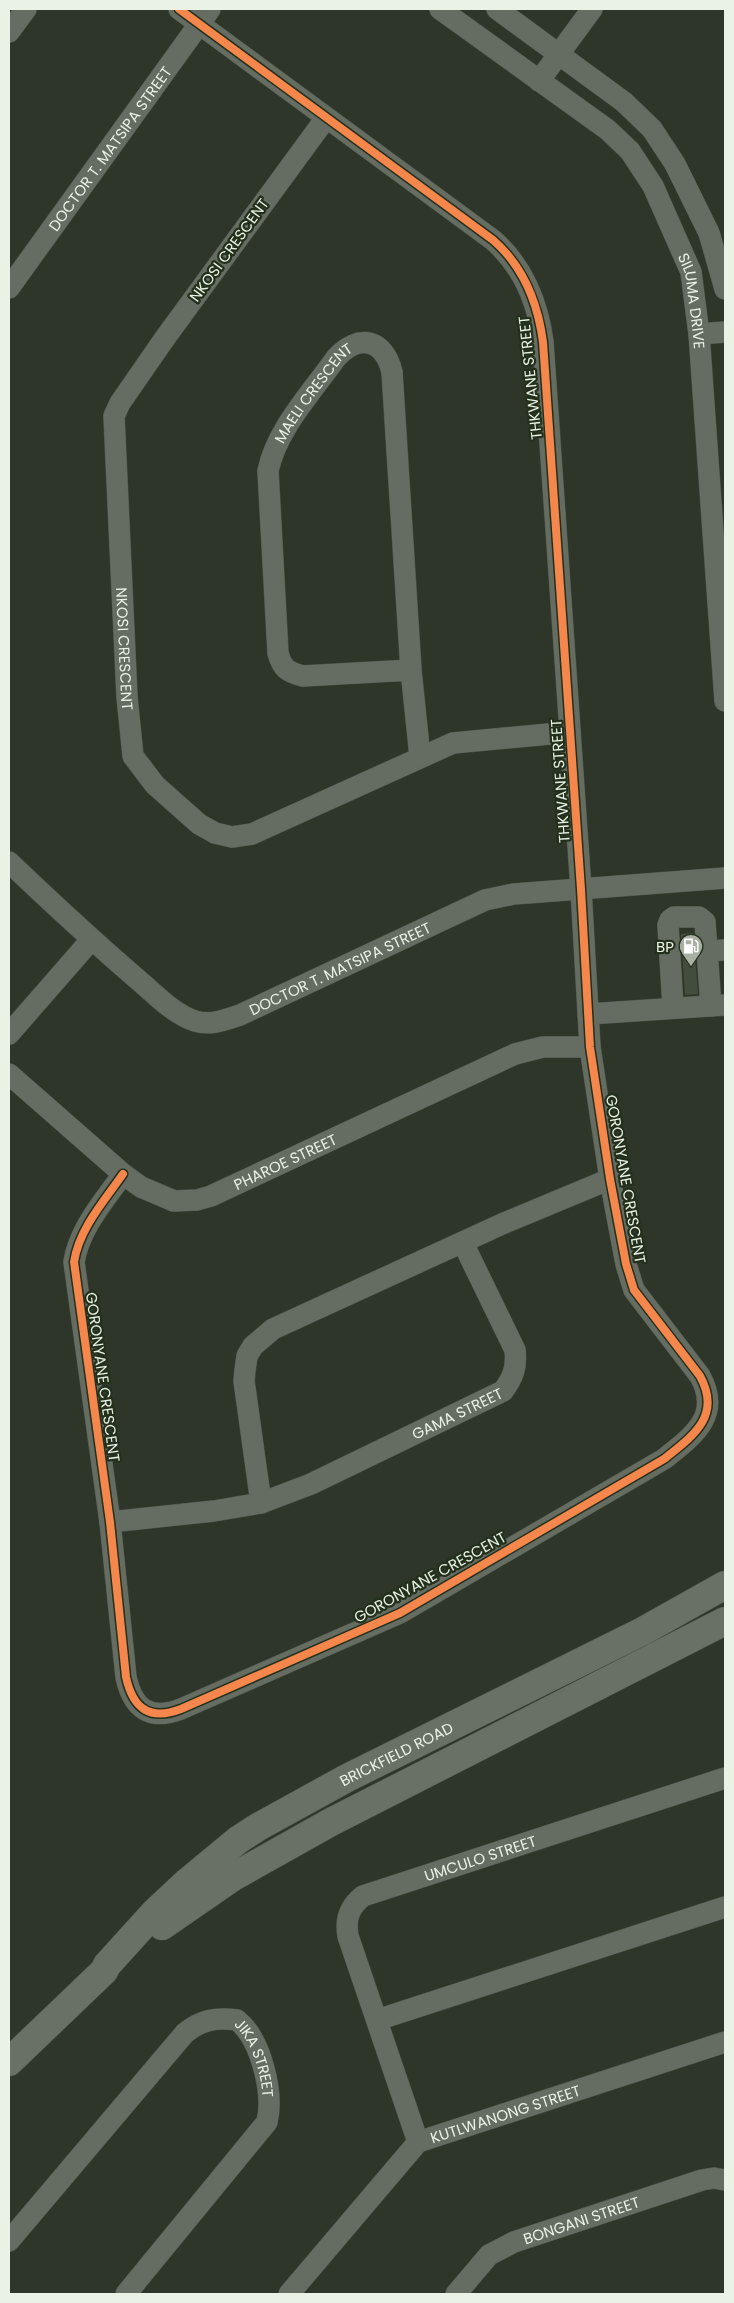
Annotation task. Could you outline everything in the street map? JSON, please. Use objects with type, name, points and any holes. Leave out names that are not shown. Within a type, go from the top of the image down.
[{"type":"main road","name":"BRICKFIELD ROAD","points":[[9,2062],[104,1971],[135,1933],[186,1883],[238,1840],[347,1778],[643,1631],[725,1585]]},
{"type":"main road","name":"BRICKFIELD ROAD","points":[[104,1971],[110,1969],[202,1896],[281,1849],[413,1779],[698,1637],[725,1621]]},
{"type":"street","points":[[9,32],[26,9]]},
{"type":"street","name":"THKWANE STREET","points":[[179,9],[205,16],[326,118],[503,249],[513,260],[534,301],[543,342],[581,890]]},
{"type":"street","name":"SILUMA DRIVE","points":[[440,9],[608,130],[630,151],[653,186],[691,272],[699,334],[725,701]]},
{"type":"street","points":[[497,9],[624,102],[652,129],[675,164],[709,232],[725,289]]},
{"type":"street","points":[[539,81],[592,9]]},
{"type":"street","name":"DOCTOR T. MATSIPA STREET","points":[[9,288],[205,16]]},
{"type":"street","name":"NKOSI CRESCENT","points":[[326,118],[165,338],[120,403],[114,416],[130,740],[133,756],[155,785],[199,824],[215,833],[232,837],[252,834],[281,822],[454,743],[570,732]]},
{"type":"street","points":[[699,334],[725,332]]},
{"type":"street","name":"MAELI CRESCENT","points":[[411,670],[302,676],[286,670],[281,664],[278,653],[268,471],[270,456],[277,440],[336,358],[345,349],[361,343],[372,343],[382,349],[390,360],[392,372],[411,670],[420,758]]},
{"type":"street","name":"DOCTOR T. MATSIPA STREET","points":[[9,862],[91,940],[163,1001],[189,1018],[205,1023],[217,1022],[250,1010],[485,900],[514,894],[725,878]]},
{"type":"street","name":"GORONYANE CRESCENT","points":[[123,1174],[86,1229],[78,1245],[74,1262],[110,1522],[129,1690],[140,1707],[147,1711],[164,1714],[181,1709],[400,1613],[664,1459],[700,1426],[706,1416],[709,1403],[707,1389],[700,1376],[634,1290],[626,1264],[610,1179],[590,1047],[581,890]]},
{"type":"street","points":[[588,1014],[718,1005],[716,951],[702,918],[674,917],[668,925],[673,1007]]},
{"type":"street","points":[[9,1034],[91,940]]},
{"type":"street","name":"PHAROE STREET","points":[[9,1074],[123,1174],[163,1198],[186,1202],[197,1200],[515,1054],[543,1047],[590,1047]]},
{"type":"street","points":[[261,1503],[244,1381],[247,1356],[253,1346],[274,1329],[610,1179]]},
{"type":"street","name":"GAMA STREET","points":[[110,1522],[214,1511],[261,1503],[311,1484],[503,1391],[514,1372],[516,1361],[514,1350],[463,1243]]},
{"type":"street","name":"UMCULO STREET","points":[[418,2142],[347,1926],[350,1910],[363,1896],[725,1778]]},
{"type":"street","points":[[377,2020],[725,1907]]},
{"type":"street","name":"JIKA STREET","points":[[9,2241],[185,2033],[196,2024],[212,2019],[236,2020],[252,2035],[267,2083],[270,2099],[267,2122],[132,2292]]},
{"type":"street","name":"KUTLWANONG STREET","points":[[289,2294],[418,2142],[725,2042]]},
{"type":"street","name":"BONGANI STREET","points":[[456,2294],[489,2255],[514,2242],[702,2180],[714,2178],[725,2180]]},
{"type":"building","points":[[693,933],[698,994],[685,995],[681,934]]},
{"type":"cycle path","points":[[123,1174],[100,1205],[87,1227],[81,1238],[74,1262],[110,1522],[126,1677],[133,1697],[144,1710],[160,1714],[181,1709],[400,1613],[664,1459],[694,1433],[706,1414],[708,1403],[706,1390],[700,1376],[634,1290],[626,1264],[610,1179],[590,1047],[581,889],[543,342],[533,300],[521,274],[504,250],[493,240],[179,9]]},
{"type":"place","name":"BP","points":[[691,967]]}]
